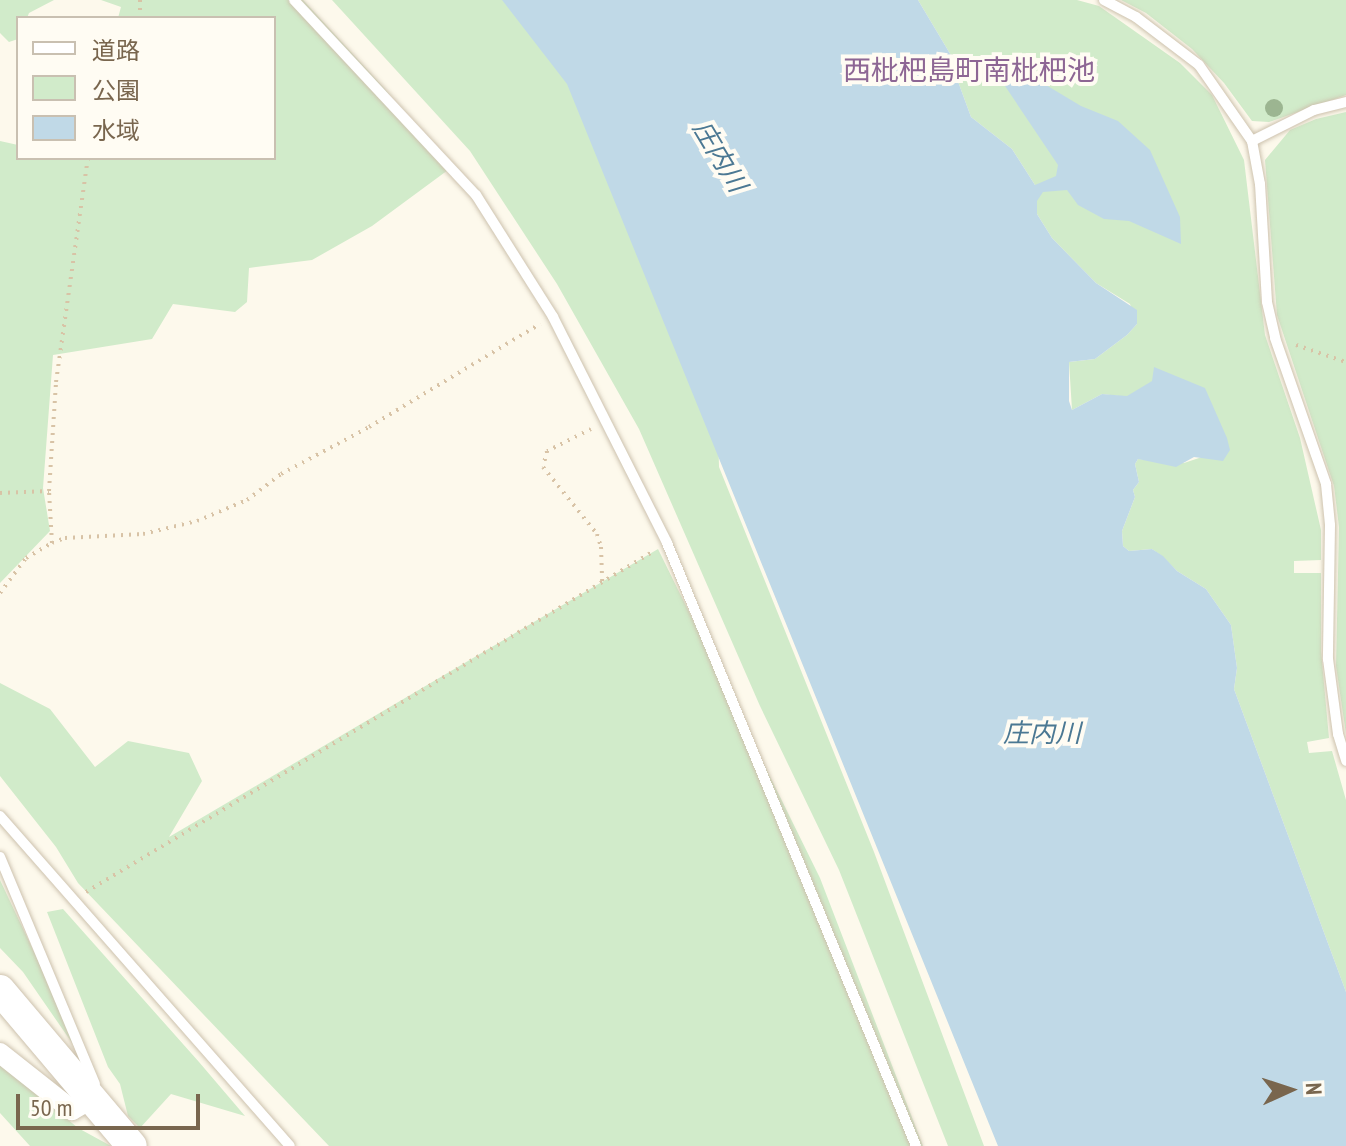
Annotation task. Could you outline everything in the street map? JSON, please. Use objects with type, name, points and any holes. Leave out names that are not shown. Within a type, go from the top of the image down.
[{"type":"main road","points":[[0,990],[132,1146]]},
{"type":"street","points":[[0,1053],[72,1110],[101,1107]]},
{"type":"lane","points":[[294,0],[476,195],[553,317],[667,543],[916,1146]]},
{"type":"lane","points":[[1104,0],[1136,17],[1199,65],[1252,141],[1260,184],[1267,302],[1275,338],[1326,484],[1330,525],[1328,659],[1338,734],[1346,761]]},
{"type":"lane","points":[[1252,141],[1314,110],[1346,102]]},
{"type":"lane","points":[[0,816],[290,1146]]},
{"type":"lane","points":[[0,857],[101,1107]]},
{"type":"path","points":[[52,543],[49,491],[56,382],[88,160]]},
{"type":"path","points":[[0,593],[26,558],[65,538],[143,534],[197,521],[235,505],[281,474],[369,427],[553,317]]},
{"type":"path","points":[[1275,338],[1346,362]]},
{"type":"path","points":[[602,582],[601,547],[597,534],[547,474],[543,460],[547,451],[605,423]]},
{"type":"path","points":[[0,493],[49,491]]},
{"type":"path","points":[[74,900],[667,543]]},
{"type":"green space","points":[[0,0],[54,0],[28,16],[16,16],[16,40],[9,42],[0,33]]},
{"type":"green space","points":[[101,0],[303,0],[384,88],[448,170],[372,226],[312,260],[249,268],[247,302],[235,312],[173,304],[152,339],[53,355],[43,488],[50,531],[0,583],[0,141],[16,145],[16,160],[276,160],[276,16],[119,16],[121,7]]},
{"type":"green space","points":[[332,0],[505,0],[586,107],[718,425],[719,467],[874,852],[984,1146],[948,1146],[839,870],[760,706],[639,429],[557,284],[470,151]]},
{"type":"green space","points":[[918,0],[1077,0],[1099,6],[1180,63],[1212,95],[1244,160],[1265,335],[1300,438],[1321,530],[1321,560],[1294,561],[1294,573],[1321,573],[1321,651],[1329,738],[1307,742],[1309,753],[1332,751],[1346,800],[1346,992],[1234,689],[1237,668],[1231,625],[1206,589],[1177,571],[1162,556],[1152,549],[1129,551],[1123,546],[1122,531],[1135,497],[1133,490],[1139,482],[1135,464],[1138,459],[1184,463],[1202,457],[1155,368],[1153,381],[1127,397],[1102,394],[1072,410],[1069,362],[1095,359],[1127,335],[1137,324],[1130,304],[1096,283],[1052,238],[1037,214],[1035,185],[1012,149],[971,117],[956,76],[955,62]]},
{"type":"green space","points":[[1121,0],[1346,0],[1346,95],[1269,122],[1252,121],[1224,83],[1192,49],[1146,13]]},
{"type":"green space","points":[[1346,112],[1346,734],[1336,666],[1339,527],[1334,486],[1277,315],[1265,160],[1290,130],[1316,119]]},
{"type":"green space","points":[[658,549],[820,878],[923,1146],[329,1146],[78,883],[56,847],[0,776],[0,683],[50,709],[95,767],[128,741],[189,753],[202,781],[169,837]]},
{"type":"green space","points":[[0,880],[88,1066],[23,972],[0,948]]},
{"type":"green space","points":[[63,909],[245,1116],[171,1094],[140,1128],[128,1116],[120,1084],[108,1067],[47,912]]},
{"type":"green space","points":[[0,1063],[78,1128],[111,1146],[30,1146],[0,1113]]},
{"type":"water","name":"庄内川","points":[[502,0],[918,0],[955,62],[956,76],[971,117],[1012,149],[1035,185],[1056,176],[1058,165],[1003,83],[989,76],[993,67],[1031,76],[1081,106],[1118,121],[1150,150],[1180,217],[1181,244],[1129,221],[1104,219],[1078,205],[1067,190],[1043,192],[1037,201],[1037,214],[1052,238],[1096,283],[1137,310],[1137,324],[1127,335],[1095,359],[1069,362],[1069,401],[1072,410],[1102,394],[1127,396],[1152,381],[1154,367],[1205,388],[1227,438],[1230,450],[1223,461],[1194,457],[1176,467],[1138,459],[1135,464],[1139,482],[1133,490],[1135,497],[1122,531],[1123,546],[1129,551],[1152,549],[1163,556],[1177,571],[1206,589],[1231,625],[1237,668],[1234,689],[1346,992],[1346,1146],[998,1146],[567,84]]},
{"type":"district","name":"西枇杷島町南枇杷池","points":[[969,70]]}]
